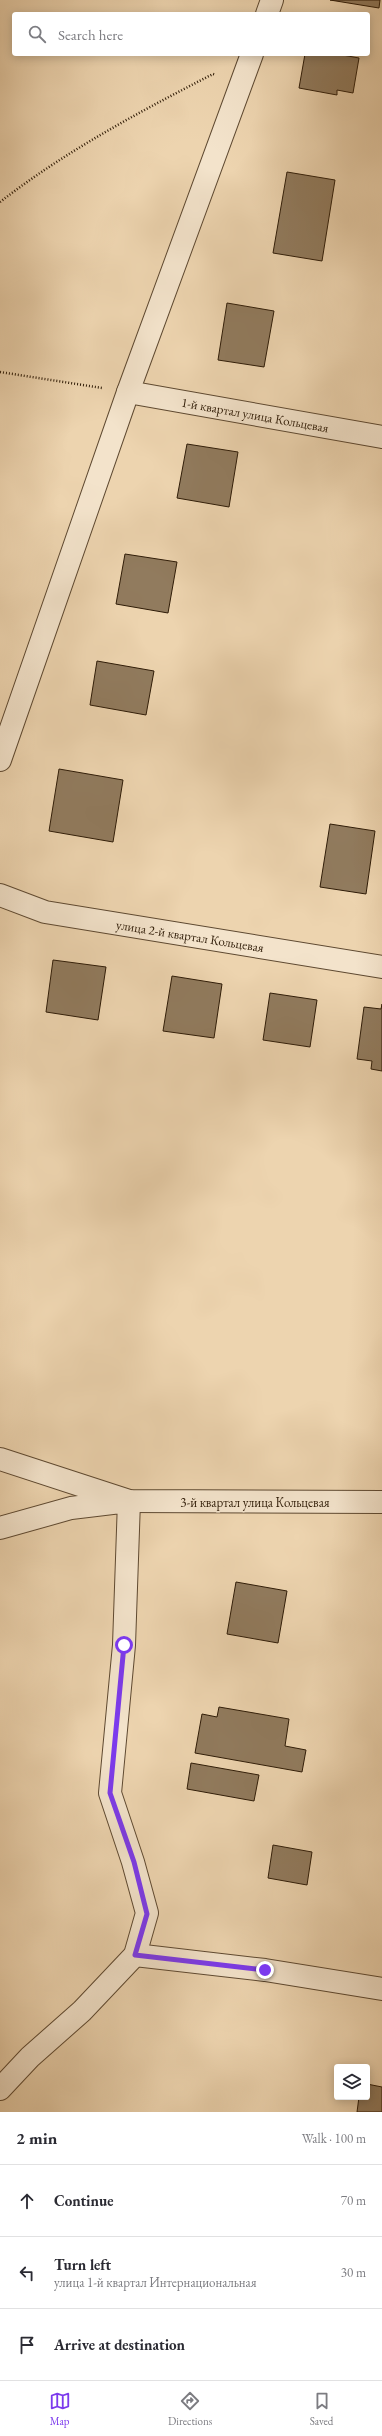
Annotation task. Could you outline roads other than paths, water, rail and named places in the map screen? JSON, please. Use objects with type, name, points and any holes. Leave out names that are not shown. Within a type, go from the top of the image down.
[{"type":"street","points":[[268,12],[272,0]]},
{"type":"street","points":[[0,760],[128,392],[251,56]]},
{"type":"street","name":"1-й квартал улица Кольцевая","points":[[128,392],[382,437]]},
{"type":"street","name":"улица 2-й квартал Кольцевая","points":[[0,895],[45,912],[382,967]]},
{"type":"street","points":[[0,1459],[129,1501]]},
{"type":"street","points":[[0,1528],[71,1508],[129,1501]]},
{"type":"street","points":[[0,2089],[30,2057],[82,2011],[135,1955],[147,1914],[134,1862],[110,1793],[124,1645],[129,1501]]},
{"type":"street","name":"3-й квартал улица Кольцевая","points":[[129,1501],[382,1502]]},
{"type":"street","points":[[135,1955],[265,1970],[382,1988]]}]
